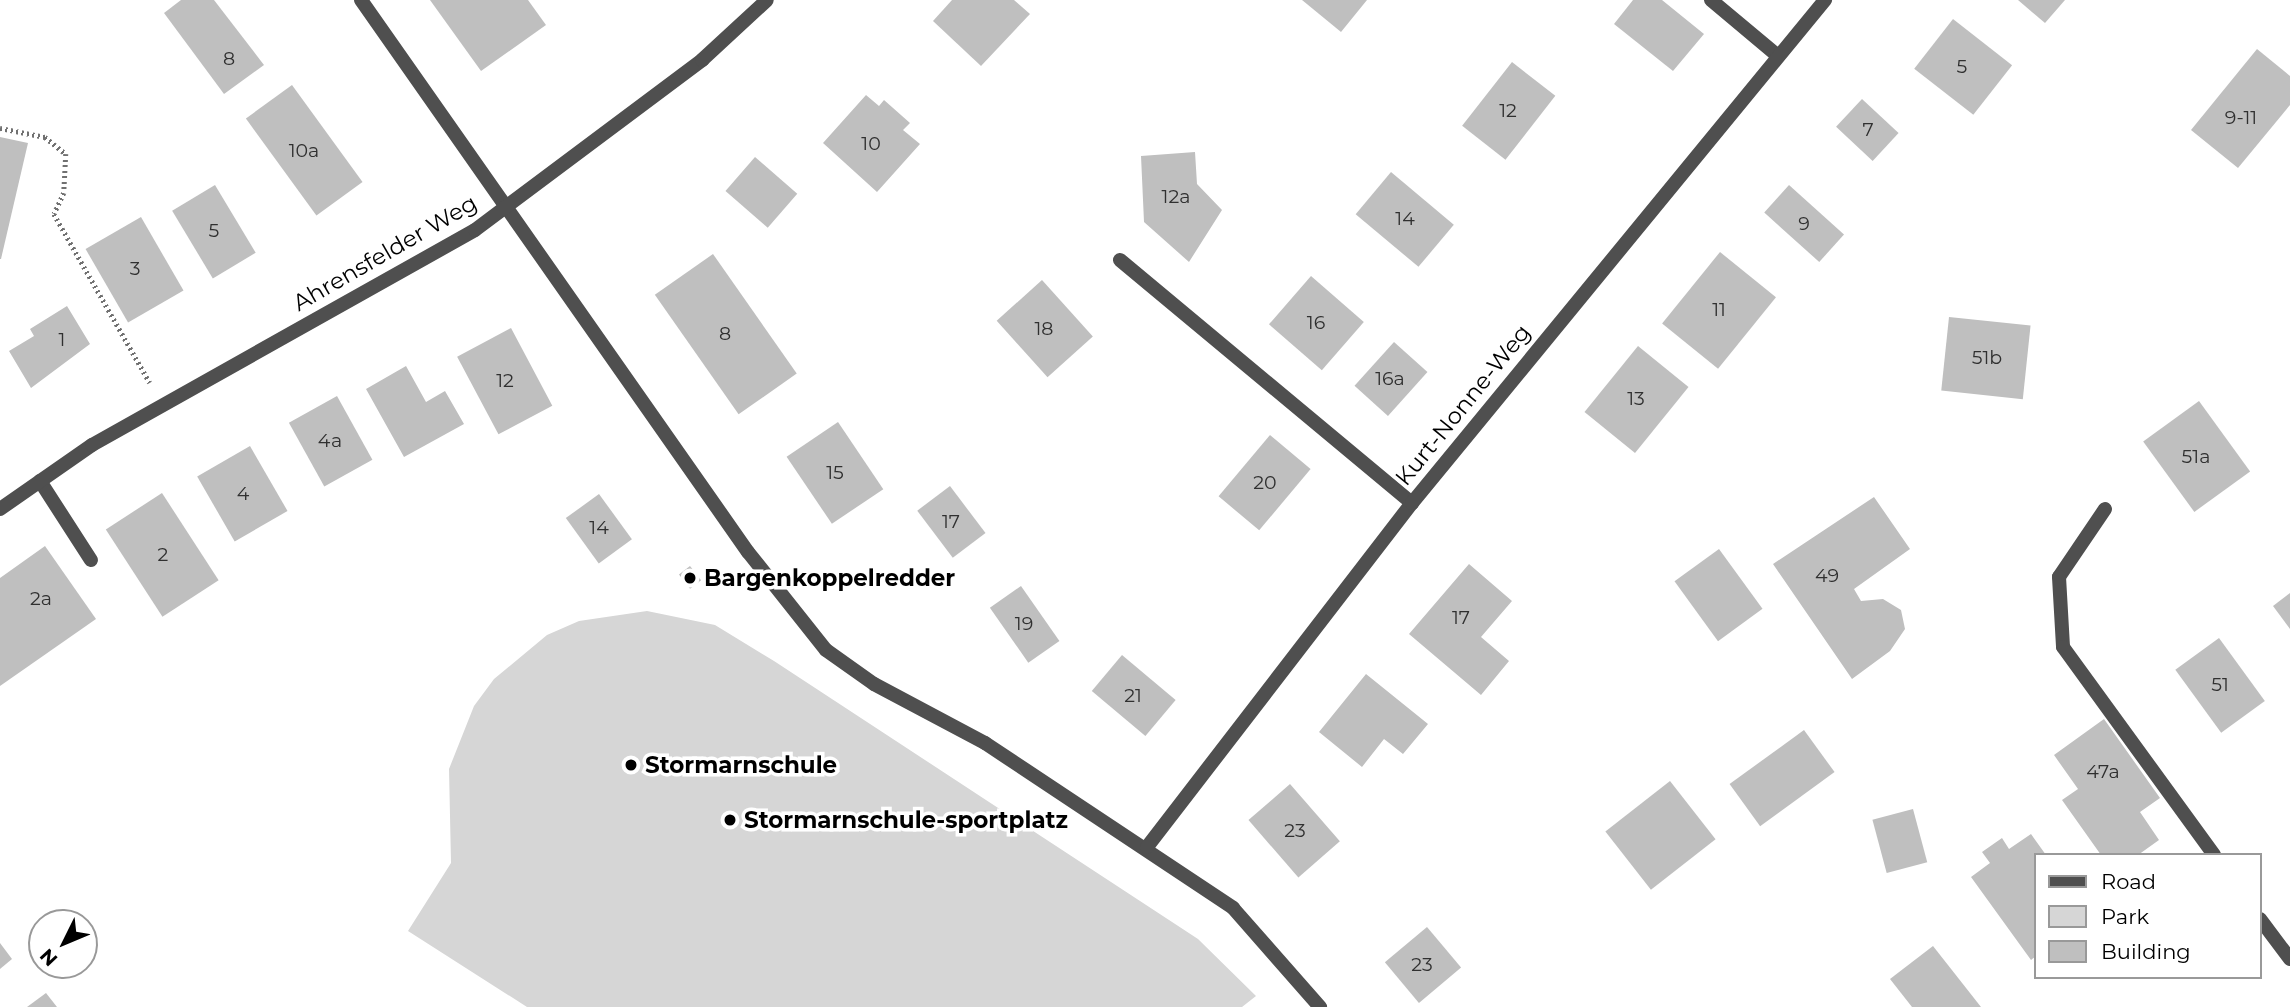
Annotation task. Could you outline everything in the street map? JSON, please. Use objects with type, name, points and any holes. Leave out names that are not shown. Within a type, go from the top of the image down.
[{"type":"street","points":[[361,0],[748,552],[826,650],[1147,847],[1233,908],[1320,1007]]},
{"type":"street","name":"Ahrensfelder Weg","points":[[0,509],[163,405],[456,241],[702,60],[767,0]]},
{"type":"street","points":[[1711,0],[1778,56]]},
{"type":"street","name":"Kurt-Nonne-Weg","points":[[1147,847],[1412,503],[1825,0]]},
{"type":"street","points":[[1120,260],[1412,503]]},
{"type":"street","points":[[40,481],[91,560]]},
{"type":"street","points":[[2105,509],[2059,577],[2063,647],[2213,853]]},
{"type":"street","points":[[2262,922],[2290,959]]},
{"type":"path","points":[[0,128],[45,137],[66,154],[64,193],[54,214],[163,405]]},
{"type":"green space","name":"Stormarnschule-sportplatz","points":[[647,611],[715,625],[774,661],[1198,939],[1256,996],[1242,1007],[527,1007],[408,931],[451,863],[449,769],[474,706],[494,679],[547,635],[579,621]]},
{"type":"building","points":[[181,0],[214,0],[264,65],[224,94],[164,13]]},
{"type":"building","points":[[430,0],[528,0],[546,25],[481,71]]},
{"type":"building","points":[[952,0],[1014,0],[1030,14],[981,66],[933,21]]},
{"type":"building","points":[[1302,0],[1367,0],[1341,32]]},
{"type":"building","points":[[1633,0],[1662,0],[1704,34],[1673,71],[1614,24]]},
{"type":"building","points":[[2018,0],[2065,0],[2045,23]]},
{"type":"building","points":[[1953,19],[2012,65],[1973,115],[1914,69]]},
{"type":"building","points":[[2257,49],[2290,76],[2290,105],[2238,168],[2191,130]]},
{"type":"building","points":[[1512,62],[1555,96],[1505,160],[1462,126]]},
{"type":"building","points":[[292,85],[363,182],[316,216],[246,119]]},
{"type":"building","points":[[866,95],[879,106],[884,100],[910,123],[903,130],[920,144],[877,192],[823,143]]},
{"type":"building","points":[[1862,99],[1899,133],[1873,161],[1836,127]]},
{"type":"building","points":[[0,137],[28,143],[1,259],[0,259]]},
{"type":"building","points":[[1195,152],[1197,184],[1222,210],[1189,262],[1144,222],[1141,156]]},
{"type":"building","points":[[755,157],[797,194],[768,228],[725,191]]},
{"type":"building","points":[[1391,172],[1454,225],[1418,267],[1356,214]]},
{"type":"building","points":[[215,185],[256,253],[213,278],[172,211]]},
{"type":"building","points":[[1789,185],[1844,235],[1819,262],[1764,212]]},
{"type":"building","points":[[141,217],[184,291],[128,323],[86,249]]},
{"type":"building","points":[[1720,252],[1776,297],[1718,369],[1662,323]]},
{"type":"building","points":[[713,254],[797,374],[739,414],[655,295]]},
{"type":"building","points":[[1311,276],[1364,322],[1322,370],[1269,324]]},
{"type":"building","points":[[1042,280],[1093,336],[1048,377],[997,321]]},
{"type":"building","points":[[67,306],[90,344],[31,388],[9,351],[34,336],[30,329]]},
{"type":"building","points":[[1949,317],[2031,326],[2023,399],[1941,391]]},
{"type":"building","points":[[511,328],[552,406],[498,434],[457,357]]},
{"type":"building","points":[[1394,342],[1427,372],[1388,416],[1355,386]]},
{"type":"building","points":[[1638,346],[1689,387],[1635,453],[1585,412]]},
{"type":"building","points":[[406,366],[426,402],[445,391],[464,424],[404,457],[366,389]]},
{"type":"building","points":[[337,396],[372,460],[324,487],[289,423]]},
{"type":"building","points":[[2199,401],[2250,471],[2194,512],[2143,442]]},
{"type":"building","points":[[838,422],[883,489],[832,524],[787,457]]},
{"type":"building","points":[[1270,435],[1311,469],[1259,530],[1219,496]]},
{"type":"building","points":[[250,446],[288,511],[235,541],[197,476]]},
{"type":"building","points":[[950,486],[986,533],[953,558],[917,511]]},
{"type":"building","points":[[162,493],[219,580],[162,617],[106,529]]},
{"type":"building","points":[[599,494],[632,539],[599,563],[566,518]]},
{"type":"building","points":[[1874,497],[1910,549],[1854,589],[1861,601],[1883,599],[1901,610],[1905,629],[1890,651],[1852,679],[1773,564]]},
{"type":"building","points":[[45,546],[96,619],[0,686],[0,578]]},
{"type":"building","points":[[1719,549],[1762,609],[1718,641],[1675,581]]},
{"type":"building","points":[[1469,564],[1512,601],[1481,637],[1509,661],[1481,695],[1409,634]]},
{"type":"building","name":"Bargenkoppelredder","points":[[690,566],[701,580],[690,589],[679,575]]},
{"type":"building","points":[[1021,586],[1059,641],[1028,663],[990,608]]},
{"type":"building","points":[[2290,593],[2290,629],[2273,606]]},
{"type":"building","points":[[2219,638],[2265,701],[2221,733],[2175,670]]},
{"type":"building","points":[[1122,655],[1176,700],[1145,736],[1092,691]]},
{"type":"building","points":[[1366,674],[1428,724],[1403,754],[1384,739],[1362,767],[1319,732]]},
{"type":"building","points":[[2104,719],[2160,798],[2140,812],[2159,840],[2141,853],[2100,853],[2062,800],[2078,789],[2054,755]]},
{"type":"building","points":[[1804,730],[1835,772],[1760,826],[1730,784]]},
{"type":"building","points":[[1670,781],[1716,839],[1651,890],[1605,831]]},
{"type":"building","points":[[1290,784],[1340,841],[1298,877],[1248,820]]},
{"type":"building","points":[[1913,809],[1927,862],[1887,873],[1872,820]]},
{"type":"building","points":[[2031,834],[2045,853],[2035,853],[2035,957],[2031,960],[1971,877],[1990,863],[1982,852],[2002,838],[2009,849]]},
{"type":"building","points":[[1427,927],[1461,968],[1419,1003],[1385,962]]},
{"type":"building","points":[[0,943],[12,959],[0,969]]},
{"type":"building","points":[[1933,946],[1981,1007],[1912,1007],[1890,979]]},
{"type":"building","points":[[46,993],[57,1007],[27,1007]]},
{"type":"place","name":"Bargenkoppelredder","points":[[690,578]]},
{"type":"place","name":"Stormarnschule","points":[[631,765]]},
{"type":"place","name":"Stormarnschule-sportplatz","points":[[730,820]]}]
